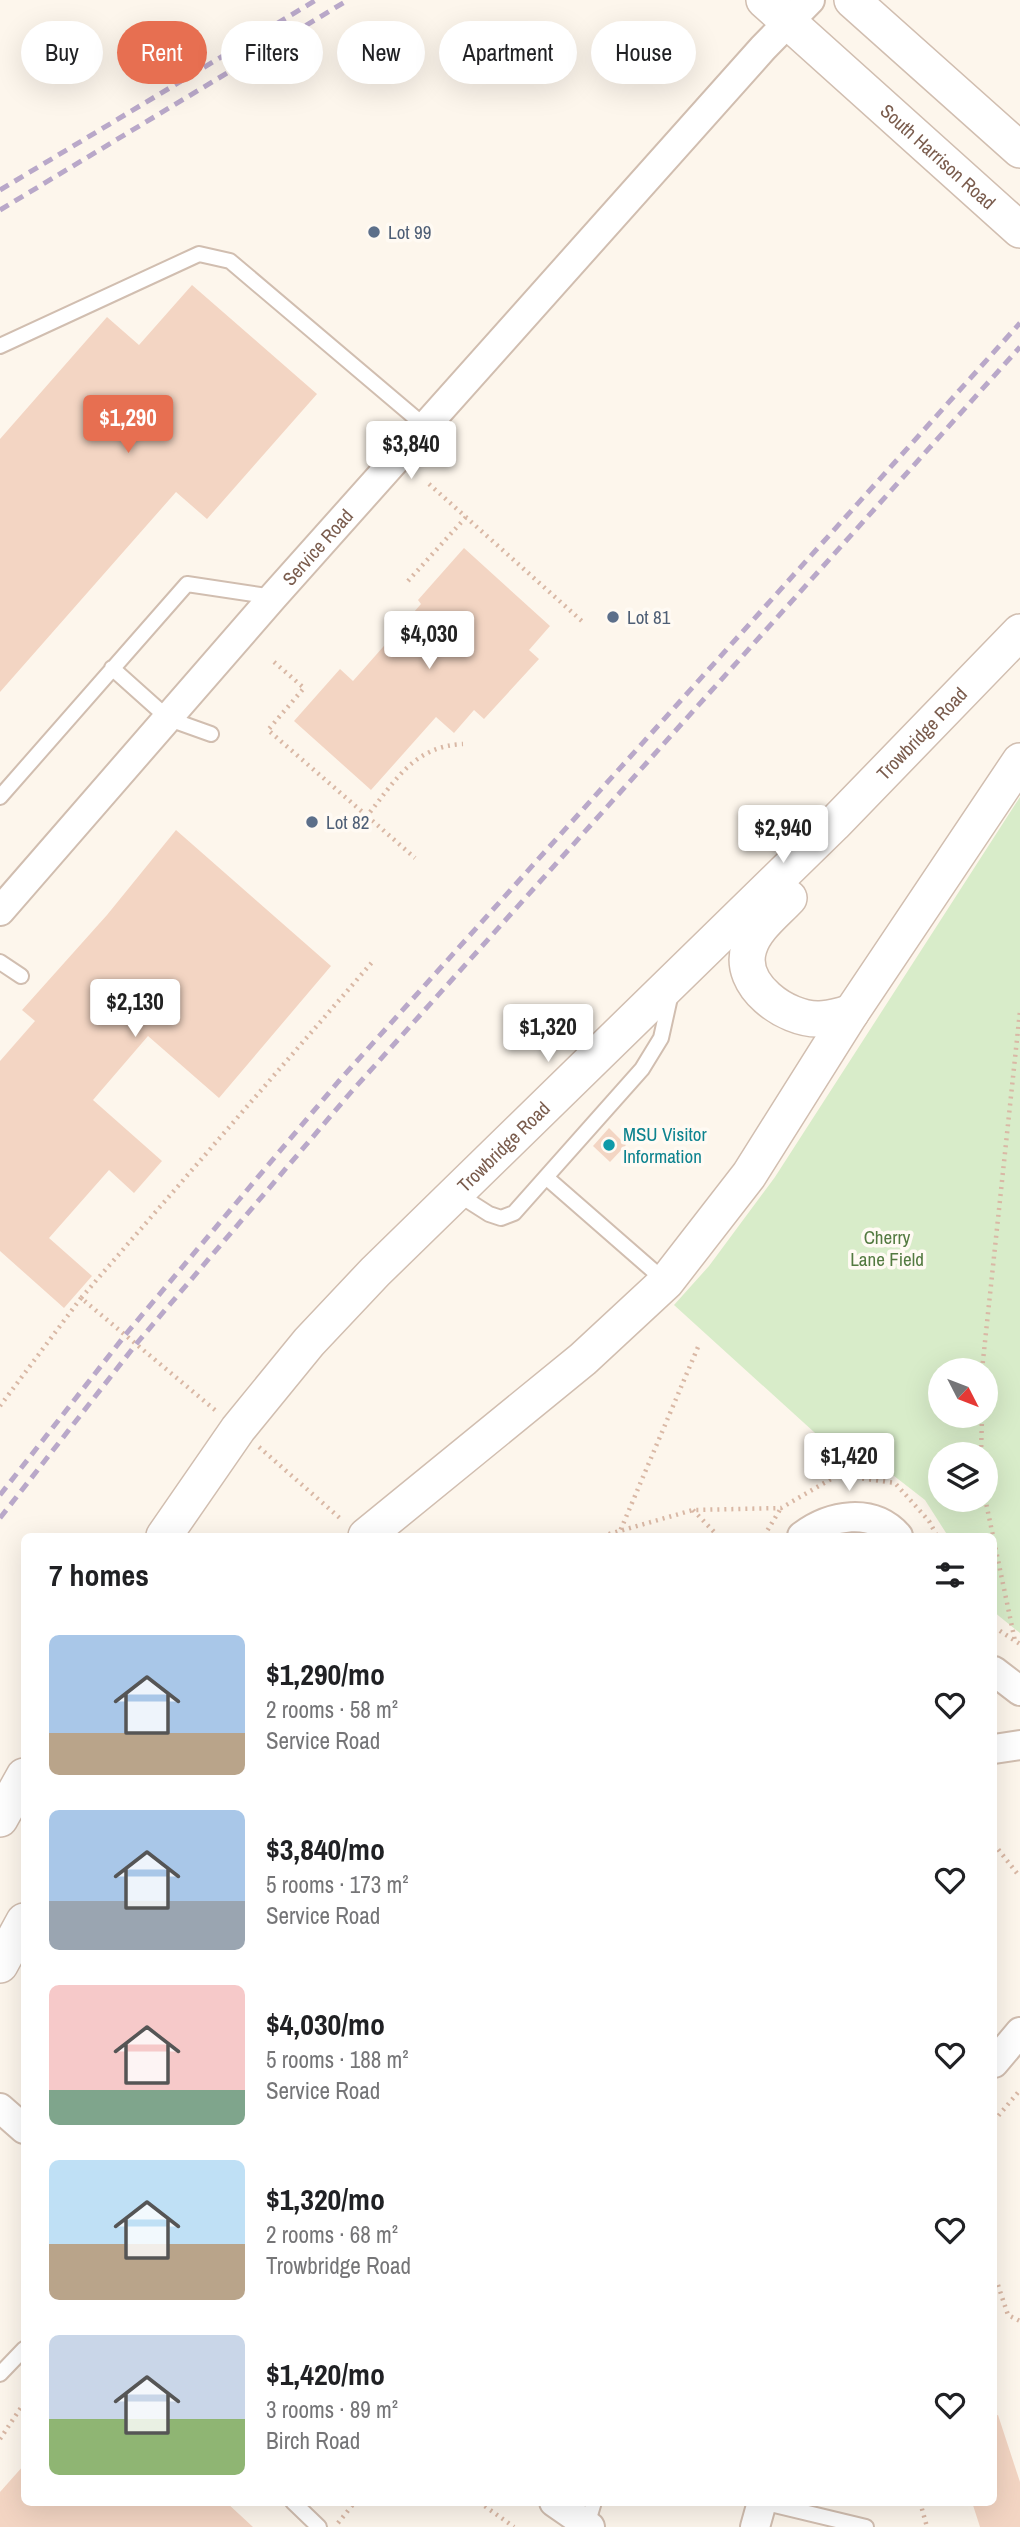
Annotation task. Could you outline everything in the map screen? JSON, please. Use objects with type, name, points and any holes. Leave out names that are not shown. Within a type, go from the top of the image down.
[{"type":"street","points":[[852,0],[1020,150]]},
{"type":"street","name":"South Harrison Road","points":[[787,7],[1020,230]]},
{"type":"street","name":"Service Road","points":[[0,911],[273,597],[426,427],[787,7]]},
{"type":"street","points":[[851,1013],[818,1020],[787,1012],[762,995],[747,970],[748,949],[762,926],[955,731],[972,709],[1012,641]]},
{"type":"street","name":"Trowbridge Road","points":[[166,1533],[238,1429],[319,1332],[374,1272],[834,824],[1012,641]]},
{"type":"street","points":[[359,1532],[583,1359],[666,1282],[749,1175],[851,1013],[1020,761]]},
{"type":"street","points":[[807,1533],[821,1524],[844,1517],[879,1522],[894,1533]]},
{"type":"street","points":[[997,1673],[1020,1691]]},
{"type":"street","points":[[997,1749],[1020,1745]]},
{"type":"street","points":[[0,1819],[21,1781]]},
{"type":"street","points":[[0,1965],[21,1926]]},
{"type":"street","points":[[997,2059],[1020,2032]]},
{"type":"street","points":[[0,2108],[21,2126]]},
{"type":"street","points":[[562,2506],[589,2520]]},
{"type":"street","points":[[755,2527],[761,2506]]},
{"type":"lane","points":[[0,346],[199,254],[230,261],[426,427]]},
{"type":"lane","points":[[0,796],[187,584],[273,597]]},
{"type":"lane","points":[[112,668],[169,719],[211,734]]},
{"type":"lane","points":[[0,962],[21,976]]},
{"type":"lane","points":[[456,1193],[489,1214],[501,1218],[514,1213],[642,1069],[661,1038],[674,982]]},
{"type":"lane","points":[[547,1178],[666,1282]]},
{"type":"lane","points":[[0,2374],[21,2352]]},
{"type":"lane","points":[[297,2506],[319,2527]]},
{"type":"lane","points":[[779,2506],[866,2527]]},
{"type":"path","points":[[429,484],[584,623]]},
{"type":"path","points":[[408,581],[466,517]]},
{"type":"path","points":[[274,662],[304,688],[268,730],[415,858]]},
{"type":"path","points":[[367,816],[404,769],[425,752],[448,745],[463,744]]},
{"type":"path","points":[[0,1406],[81,1298],[374,961]]},
{"type":"path","points":[[983,1358],[1020,1011]]},
{"type":"path","points":[[81,1298],[359,1532]]},
{"type":"path","points":[[621,1533],[698,1347]]},
{"type":"path","points":[[766,1533],[781,1508],[838,1475],[894,1482],[929,1521],[935,1533]]},
{"type":"path","points":[[626,1533],[693,1510],[781,1508]]},
{"type":"path","points":[[693,1510],[715,1533]]},
{"type":"path","points":[[988,1512],[993,1533]]},
{"type":"path","points":[[997,1553],[1017,1643]]},
{"type":"path","points":[[997,1629],[1017,1643]]},
{"type":"path","points":[[997,1848],[1020,1877]]},
{"type":"path","points":[[997,2117],[1020,2090]]},
{"type":"path","points":[[998,2285],[1008,2315],[1020,2321]]},
{"type":"path","points":[[0,2439],[21,2408]]},
{"type":"path","points":[[333,2527],[353,2506]]},
{"type":"path","points":[[485,2506],[514,2527]]},
{"type":"path","points":[[921,2506],[926,2527]]},
{"type":"green space","name":"Cherry Lane Field","points":[[1020,797],[1020,1633],[997,1614],[997,1533],[946,1533],[933,1512],[998,1512],[998,1442],[928,1442],[928,1505],[889,1472],[858,1472],[674,1305],[709,1266],[775,1177]]},
{"type":"building","points":[[192,285],[317,394],[207,519],[176,492],[0,692],[0,439],[107,317],[139,345]]},
{"type":"building","points":[[464,548],[550,626],[529,650],[539,659],[484,719],[474,710],[454,733],[436,717],[371,790],[294,721],[340,669],[353,681],[421,604],[418,600]]},
{"type":"building","points":[[176,830],[331,966],[219,1098],[148,1036],[93,1100],[162,1161],[134,1193],[109,1170],[49,1238],[92,1276],[64,1308],[0,1251],[0,1061],[35,1021],[22,1010],[107,915]]},
{"type":"building","name":"MSU Visitor Information","points":[[609,1128],[626,1145],[610,1162],[593,1146]]},
{"type":"building","points":[[997,2415],[1020,2482],[1020,2527],[980,2527],[973,2506],[997,2506]]},
{"type":"building","points":[[21,2468],[21,2506],[230,2506],[253,2527],[0,2527],[0,2492]]},
{"type":"railway","points":[[0,190],[316,0]]},
{"type":"railway","points":[[0,210],[348,0]]},
{"type":"railway","points":[[0,1495],[126,1334],[338,1082],[1020,323]]},
{"type":"railway","points":[[0,1518],[137,1343],[352,1091],[1020,347]]},
{"type":"place","name":"Lot 99","points":[[374,232]]},
{"type":"place","name":"Lot 81","points":[[613,617]]},
{"type":"place","name":"Lot 82","points":[[312,822]]},
{"type":"place","name":"MSU Visitor Information","points":[[609,1145]]}]
